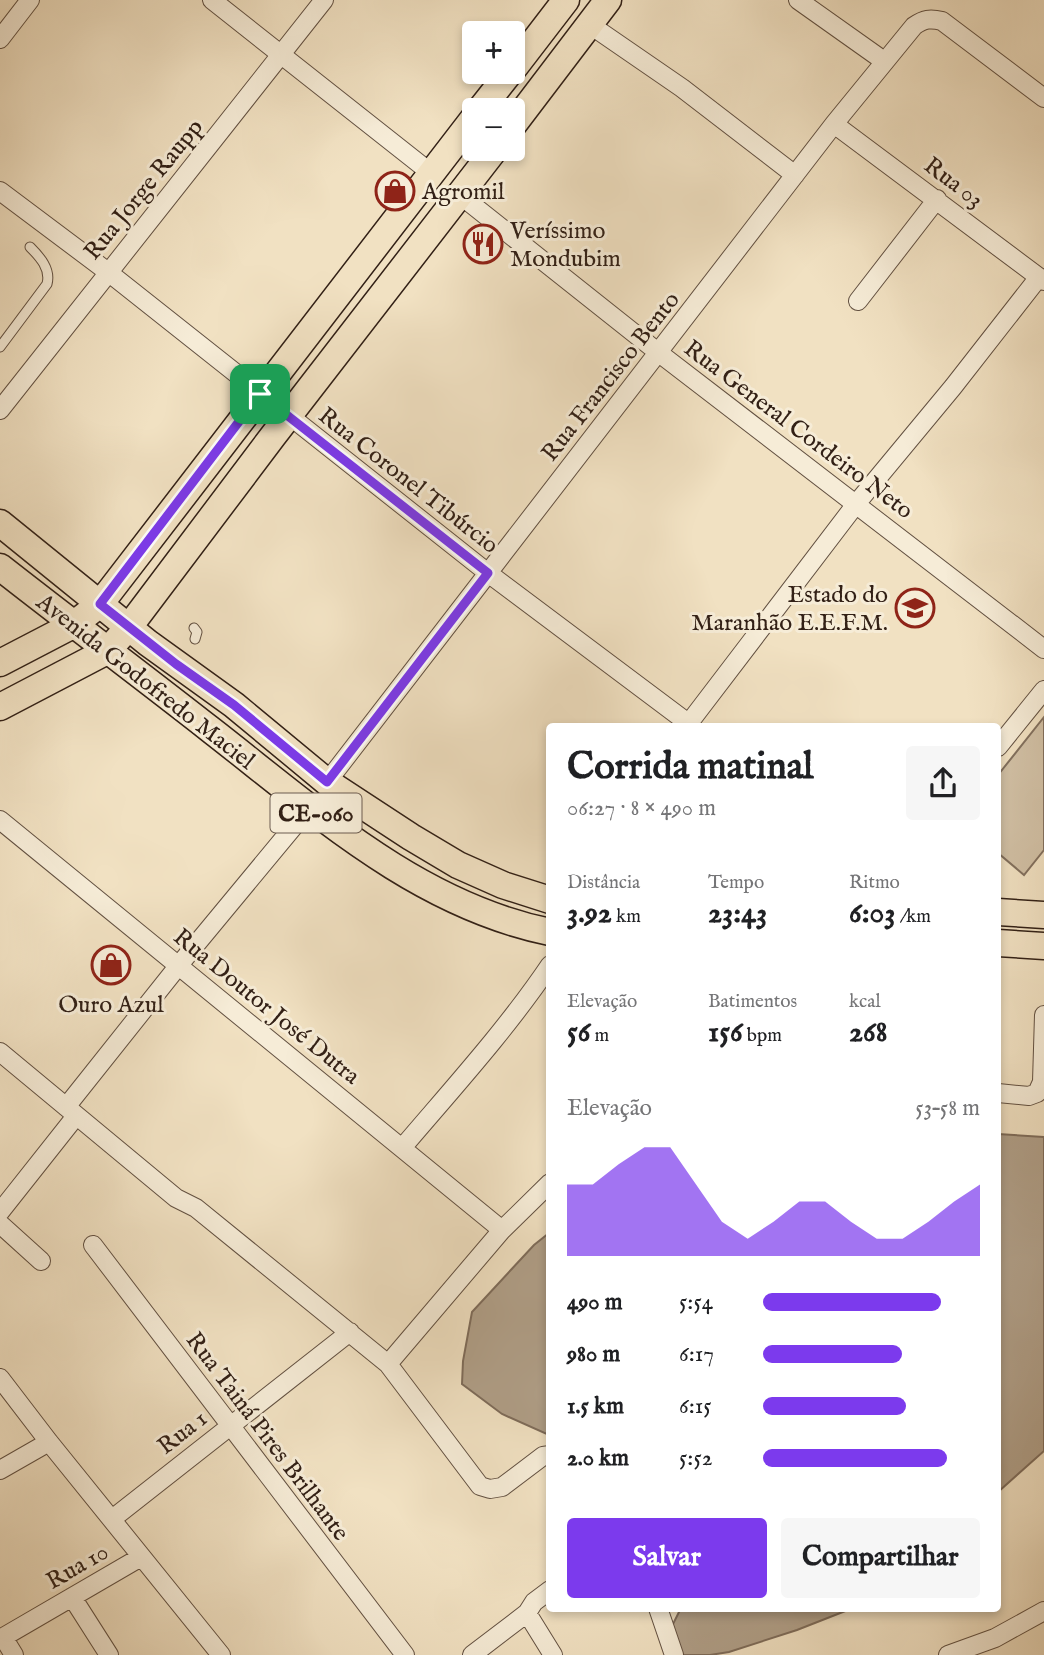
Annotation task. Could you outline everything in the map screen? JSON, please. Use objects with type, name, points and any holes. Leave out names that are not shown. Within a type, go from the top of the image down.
[{"type":"main road","points":[[525,53],[566,0]]},
{"type":"main road","points":[[525,109],[608,0]]},
{"type":"main road","points":[[490,98],[501,84]]},
{"type":"main road","points":[[0,663],[73,625],[100,604],[462,133]]},
{"type":"main road","points":[[0,707],[107,651],[155,599],[289,416],[486,161]]},
{"type":"main road","name":"Avenida Godofredo Maciel","points":[[0,523],[129,627],[179,659],[327,782],[458,865],[503,885],[546,899]]},
{"type":"main road","name":"Avenida Godofredo Maciel","points":[[0,568],[309,808],[377,857],[474,910],[519,926],[546,931]]},
{"type":"main road","points":[[1001,912],[1044,915]]},
{"type":"main road","points":[[1001,943],[1044,946]]},
{"type":"street","points":[[0,39],[30,0]]},
{"type":"street","points":[[212,0],[431,173]]},
{"type":"street","name":"Rua Jorge Raupp","points":[[0,410],[324,0]]},
{"type":"street","points":[[797,0],[884,61]]},
{"type":"street","name":"Rua Francisco Bento","points":[[327,782],[834,124],[914,26],[922,20],[932,18],[942,21],[1044,97]]},
{"type":"street","points":[[589,24],[682,88],[795,175]]},
{"type":"street","name":"Rua 03","points":[[834,124],[1042,279]]},
{"type":"street","name":"Rua Coronel Tibúrcio","points":[[1,193],[108,272],[488,573],[687,723]]},
{"type":"street","name":"Rua General Cordeiro Neto","points":[[460,195],[659,353],[1044,649]]},
{"type":"street","points":[[858,301],[937,200]]},
{"type":"street","points":[[692,723],[856,504],[1042,279]]},
{"type":"street","points":[[1001,743],[1044,690]]},
{"type":"street","points":[[0,1212],[179,965],[309,808]]},
{"type":"street","name":"Rua Doutor José Dutra","points":[[0,820],[502,1230]]},
{"type":"street","points":[[402,1148],[485,1050],[546,971]]},
{"type":"street","points":[[1001,1093],[1029,1096],[1037,1093],[1042,1082],[1044,1015]]},
{"type":"street","points":[[0,1052],[176,1198],[196,1208],[388,1364],[480,1486],[490,1489],[502,1487],[546,1456]]},
{"type":"street","points":[[388,1364],[502,1230],[546,1187]]},
{"type":"street","points":[[0,1224],[41,1261]]},
{"type":"street","name":"Rua Tainá Pires Brilhante","points":[[93,1245],[405,1655]]},
{"type":"street","name":"Rua 1","points":[[111,1519],[350,1332]]},
{"type":"street","points":[[0,1378],[221,1655]]},
{"type":"street","points":[[0,1470],[49,1442]]},
{"type":"street","name":"Rua 10","points":[[2,1638],[141,1558]]},
{"type":"street","points":[[472,1655],[527,1613],[534,1602],[546,1593]]},
{"type":"street","points":[[72,1597],[109,1655]]},
{"type":"street","points":[[952,1654],[995,1638],[1044,1611]]},
{"type":"street","points":[[659,1612],[674,1655]]},
{"type":"street","points":[[527,1613],[553,1655]]},
{"type":"street","points":[[2,1638],[14,1655]]},
{"type":"lane","points":[[0,347],[47,284],[47,269],[30,247]]},
{"type":"lane","points":[[194,628],[198,632],[195,639]]},
{"type":"shaded area","points":[[1044,717],[1044,850],[1024,875],[1001,856],[1001,771]]},
{"type":"shaded area","points":[[1001,1134],[1044,1137],[1044,1451],[1001,1489]]},
{"type":"shaded area","points":[[546,1235],[546,1434],[502,1414],[462,1384],[463,1361],[472,1312]]},
{"type":"shaded area","points":[[679,1612],[843,1612],[797,1630],[729,1652],[710,1655],[679,1655],[670,1630]]},
{"type":"place","name":"Agromil","points":[[395,191]]},
{"type":"place","name":"Veríssimo Mondubim","points":[[483,244]]},
{"type":"place","name":"Estado do Maranhão E.E.F.M.","points":[[915,608]]},
{"type":"place","name":"Ouro Azul","points":[[111,965]]},
{"type":"route","points":[[260,394],[488,573],[327,782],[234,705],[176,664],[100,604],[260,394]]}]
